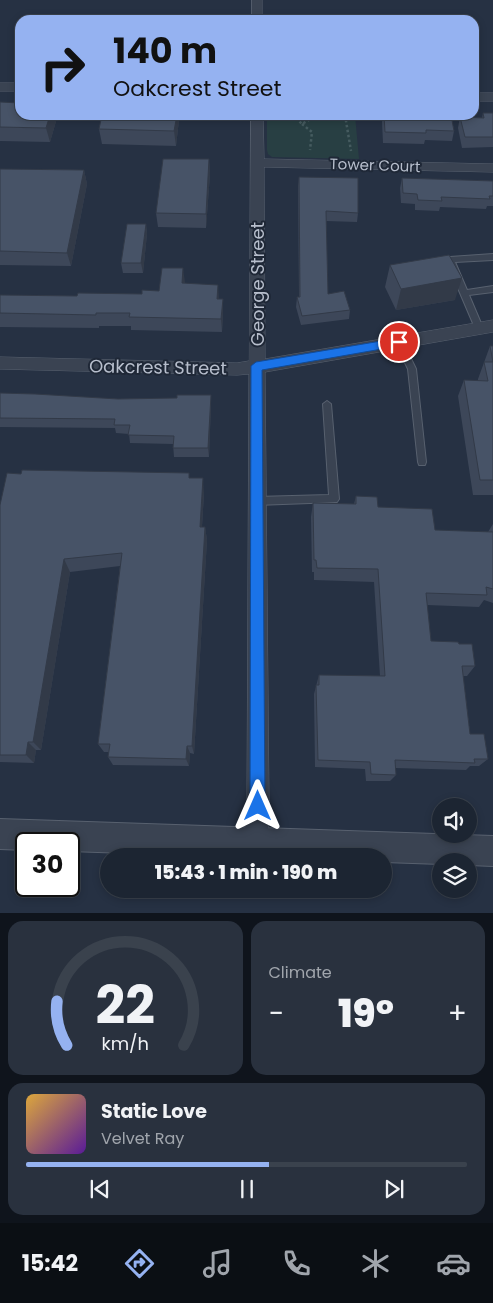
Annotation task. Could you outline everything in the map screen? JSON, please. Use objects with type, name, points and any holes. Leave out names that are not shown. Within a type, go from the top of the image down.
[{"type":"street","points":[[257,0],[257,15]]},
{"type":"street","points":[[0,87],[15,87]]},
{"type":"street","points":[[479,97],[493,97]]},
{"type":"street","name":"George Street","points":[[256,842],[258,806],[256,501],[257,163],[264,120]]},
{"type":"street","name":"Tower Court","points":[[257,163],[493,168]]},
{"type":"street","name":"Oakcrest Street","points":[[0,363],[234,369],[486,327]]},
{"type":"street","points":[[0,834],[493,851]]},
{"type":"lane","points":[[486,327],[464,293],[450,260],[493,257]]},
{"type":"lane","points":[[464,293],[493,289]]},
{"type":"lane","points":[[399,342],[412,369],[422,462]]},
{"type":"lane","points":[[256,501],[334,499],[327,404]]},
{"type":"path","points":[[298,120],[312,132],[310,144]]},
{"type":"path","points":[[302,124],[309,120]]},
{"type":"path","points":[[347,120],[352,156]]},
{"type":"green space","points":[[267,120],[355,120],[359,159],[272,157],[268,154]]},
{"type":"building","points":[[0,102],[15,103],[15,120],[48,120],[46,128],[0,127]]},
{"type":"building","points":[[483,113],[493,113],[493,137],[465,137],[461,120],[479,120],[479,118],[484,118]]},
{"type":"building","points":[[101,120],[176,120],[174,131],[99,129]]},
{"type":"building","points":[[384,120],[452,120],[454,131],[426,130],[426,133],[385,132]]},
{"type":"building","points":[[163,159],[209,159],[206,214],[156,213]]},
{"type":"building","points":[[0,169],[84,170],[67,253],[0,251]]},
{"type":"building","points":[[299,177],[358,178],[358,213],[326,211],[328,294],[344,291],[350,310],[302,316],[297,297],[300,297]]},
{"type":"building","points":[[402,178],[493,181],[493,196],[489,196],[490,199],[441,197],[442,201],[418,200],[417,194],[403,193]]},
{"type":"building","points":[[127,224],[146,224],[141,263],[121,263]]},
{"type":"building","points":[[449,255],[462,278],[401,289],[390,265]]},
{"type":"building","points":[[162,268],[183,268],[182,283],[218,285],[217,299],[223,299],[221,319],[129,317],[130,313],[96,313],[96,315],[0,313],[0,295],[77,296],[78,293],[142,294],[142,290],[159,291]]},
{"type":"building","points":[[490,346],[493,346],[493,362]]},
{"type":"building","points":[[484,362],[493,362],[493,480],[480,480],[464,380],[488,381]]},
{"type":"building","points":[[0,393],[118,399],[177,398],[177,395],[211,395],[208,448],[173,448],[174,436],[128,435],[130,425],[114,425],[115,419],[0,418]]},
{"type":"building","points":[[22,470],[189,473],[189,478],[203,478],[200,527],[205,527],[192,746],[187,746],[186,759],[108,757],[110,744],[98,744],[122,553],[64,559],[33,742],[28,742],[26,755],[0,755],[0,505],[7,473],[21,474]]},
{"type":"building","points":[[356,496],[377,497],[378,507],[432,509],[435,530],[493,532],[493,589],[486,587],[487,595],[426,593],[431,641],[472,644],[475,666],[462,666],[470,734],[484,734],[488,759],[474,759],[475,763],[395,760],[396,775],[371,774],[370,762],[318,760],[316,685],[319,685],[319,675],[385,676],[378,569],[317,568],[316,560],[314,560],[313,503],[356,504]]},
{"type":"route","points":[[258,806],[256,366],[278,364],[399,342]]}]
